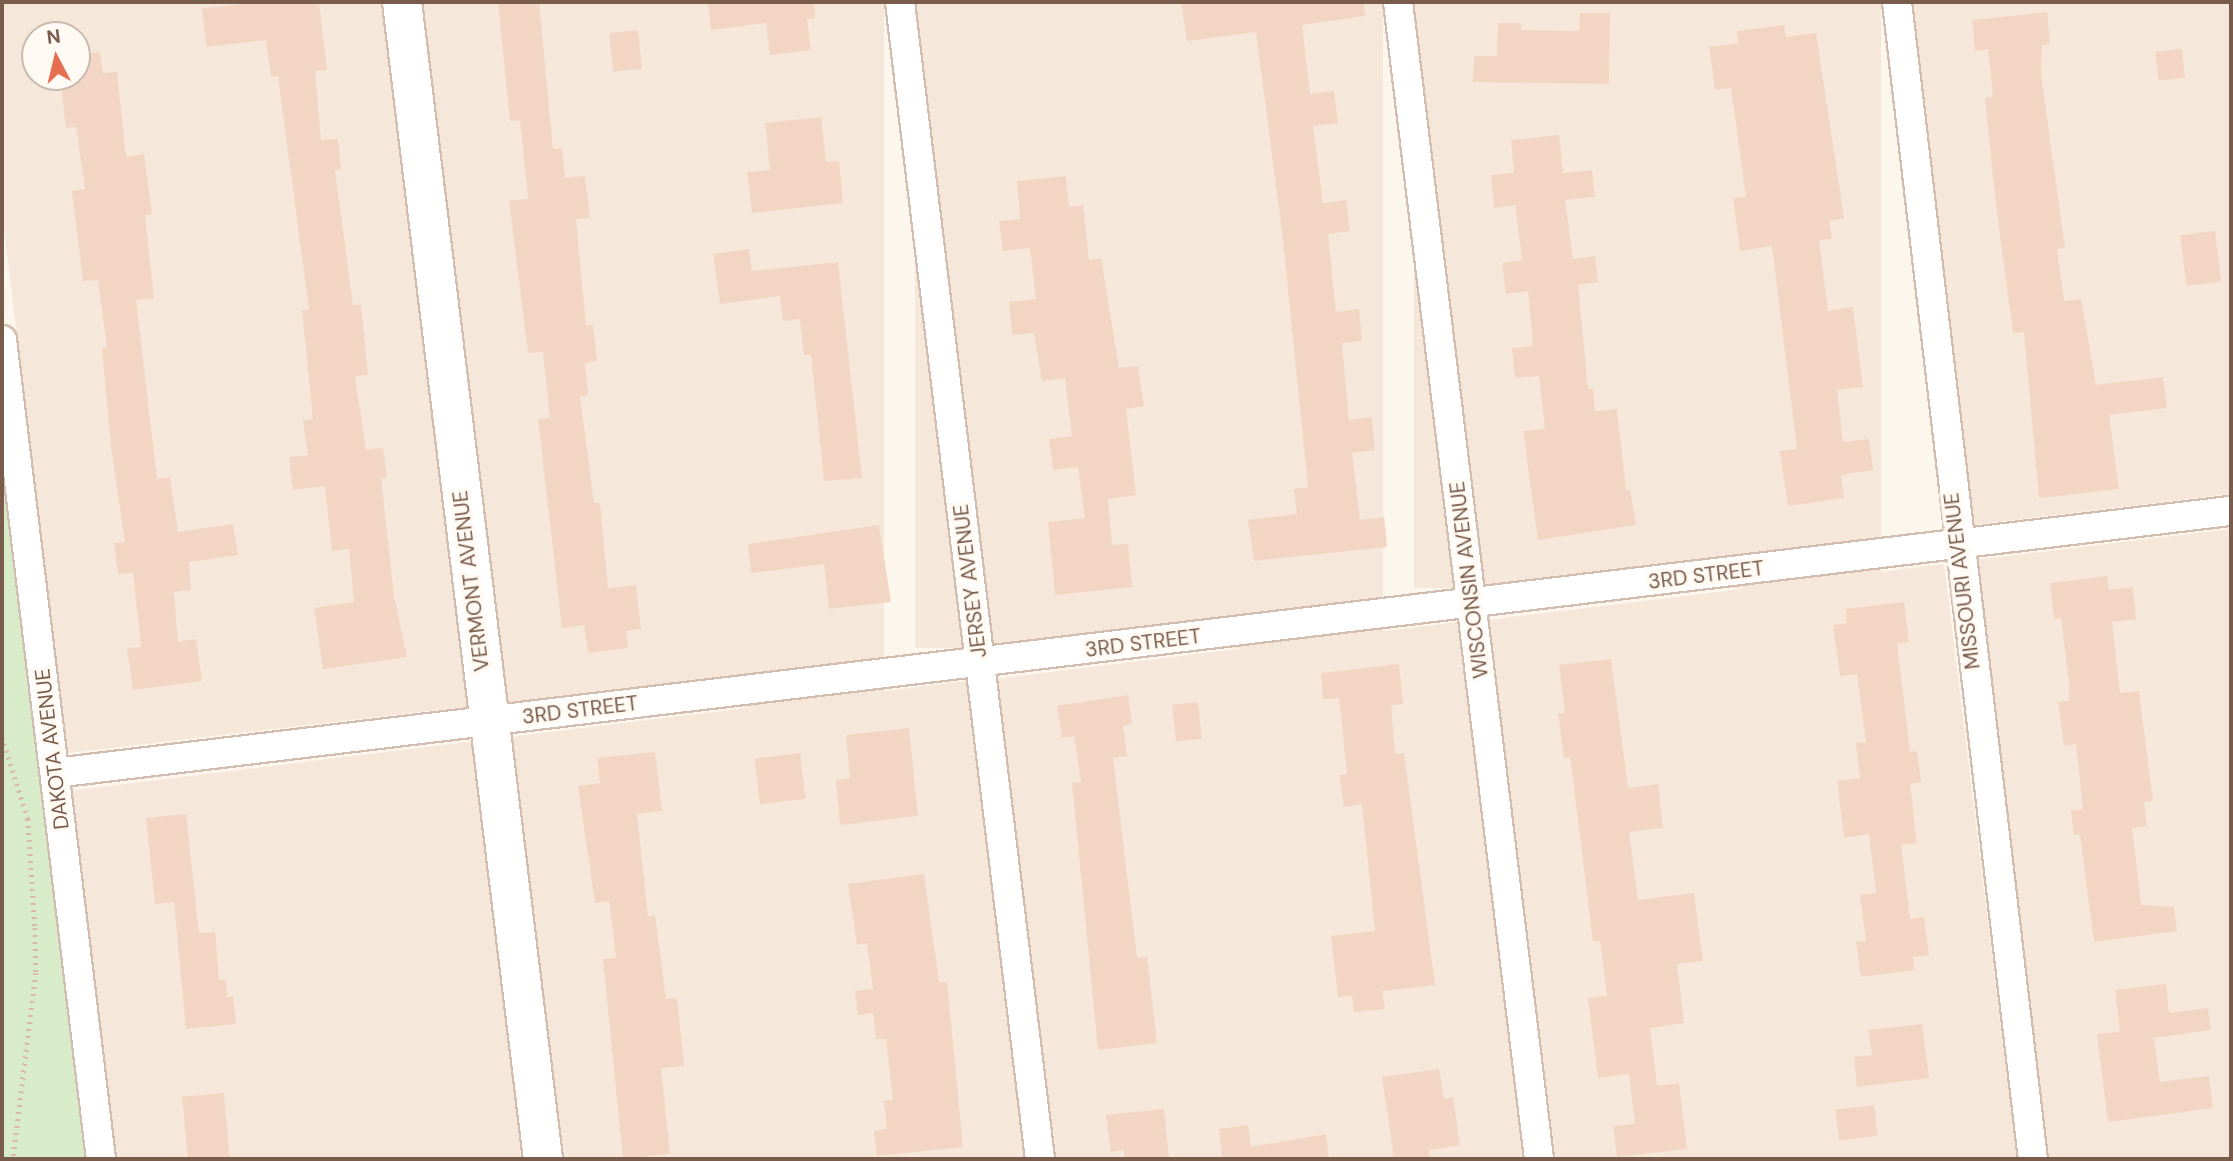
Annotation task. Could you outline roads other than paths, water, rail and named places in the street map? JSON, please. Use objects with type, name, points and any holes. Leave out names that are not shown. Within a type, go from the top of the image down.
[{"type":"street","name":"VERMONT AVENUE","points":[[402,2],[543,1159]]},
{"type":"street","name":"JERSEY AVENUE","points":[[900,2],[1040,1159]]},
{"type":"street","name":"WISCONSIN AVENUE","points":[[1398,2],[1539,1159]]},
{"type":"street","name":"MISSOURI AVENUE","points":[[1896,2],[1957,544],[2033,1159]]},
{"type":"street","name":"DAKOTA AVENUE","points":[[2,340],[101,1159]]},
{"type":"street","name":"3RD STREET","points":[[55,773],[2231,511]]}]
